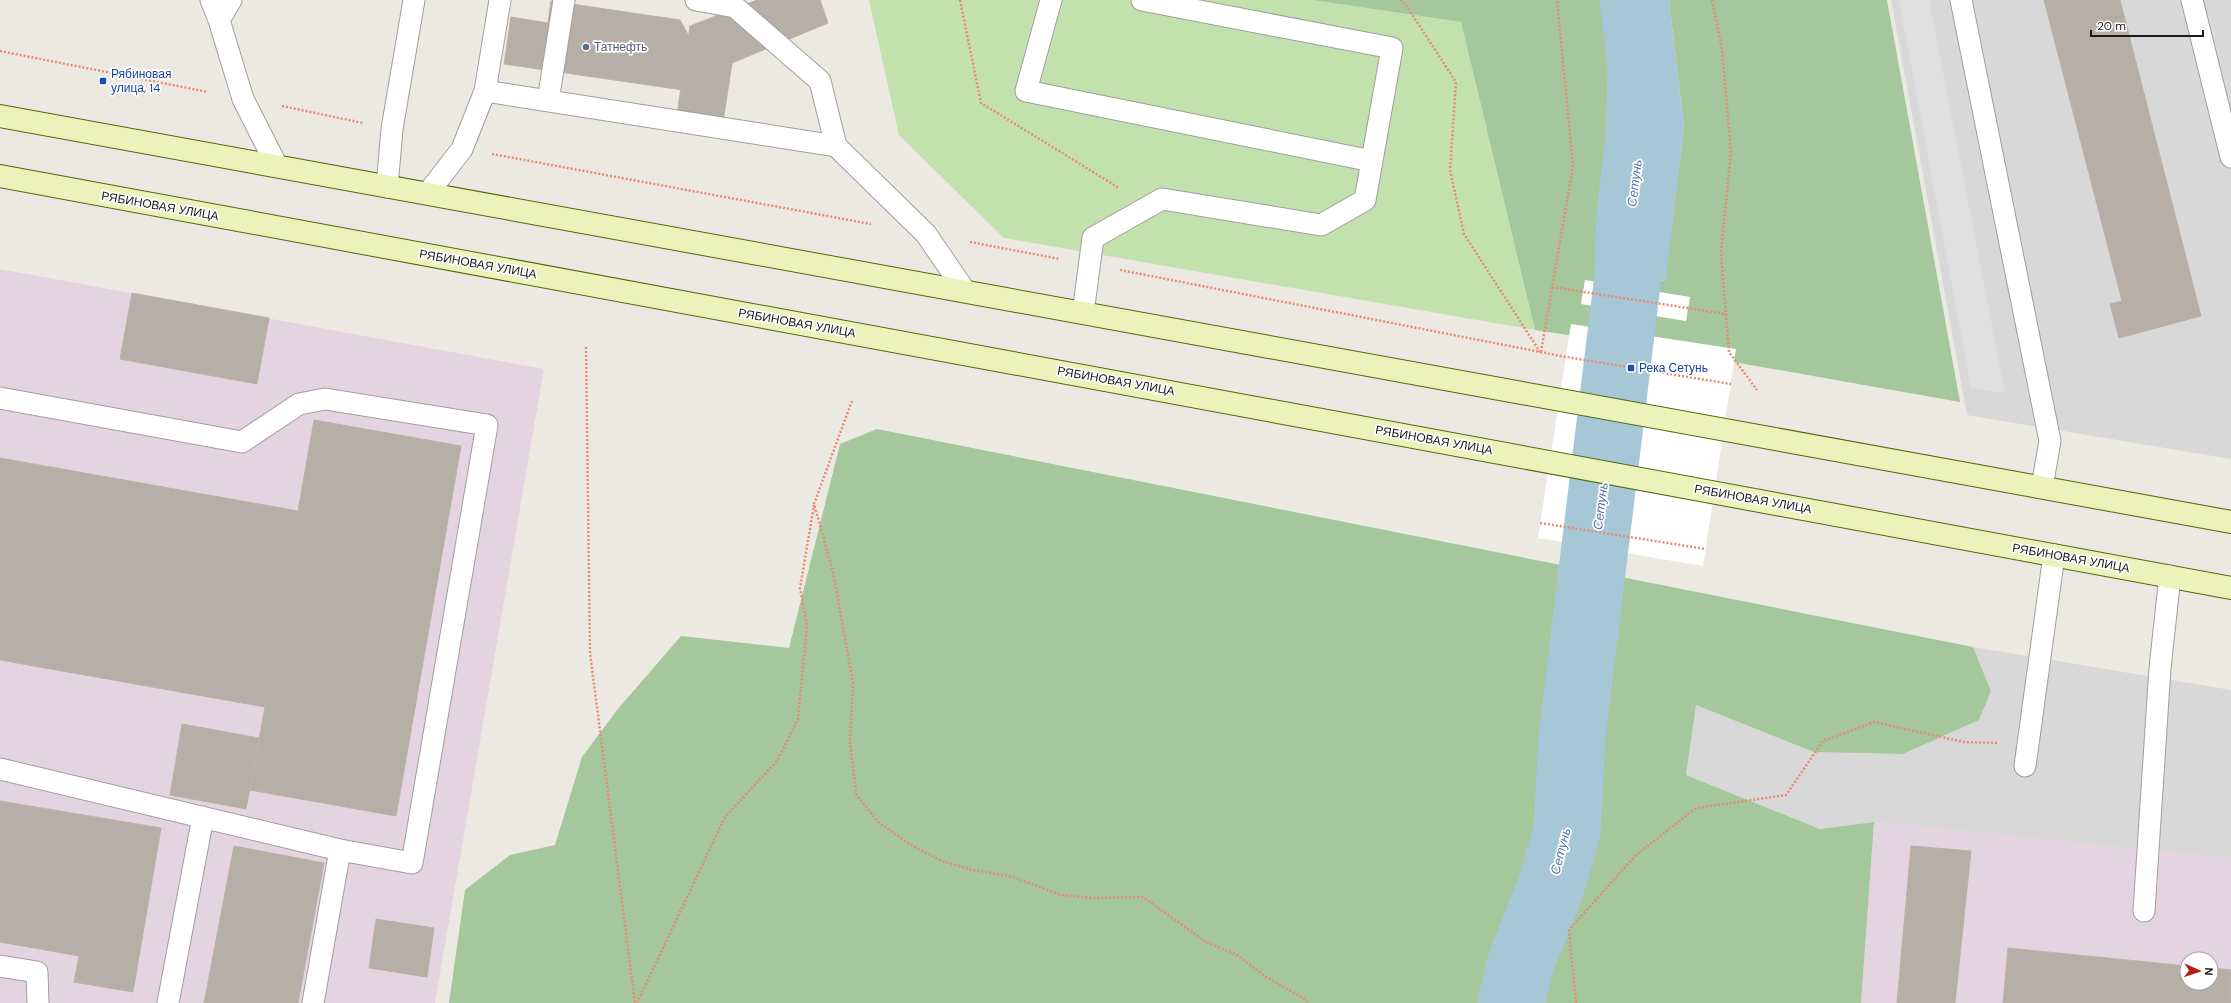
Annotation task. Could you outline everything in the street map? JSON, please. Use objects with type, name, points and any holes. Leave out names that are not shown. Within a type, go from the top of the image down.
[{"type":"main road","points":[[0,116],[2231,522]]},
{"type":"main road","name":"РЯБИНОВАЯ УЛИЦА","points":[[0,176],[1714,491],[2231,588]]},
{"type":"lane","points":[[211,0],[219,20],[243,99],[277,166]]},
{"type":"lane","points":[[219,20],[231,0]]},
{"type":"lane","points":[[387,187],[392,129],[414,0]]},
{"type":"lane","points":[[428,194],[462,149],[485,91],[500,0]]},
{"type":"lane","points":[[548,101],[564,0]]},
{"type":"lane","points":[[696,0],[735,6],[820,81],[836,146],[926,234],[965,291]]},
{"type":"lane","points":[[1051,0],[1026,92],[1372,161]]},
{"type":"lane","points":[[1082,313],[1093,238],[1162,199],[1321,225],[1365,200],[1392,48],[1142,0]]},
{"type":"lane","points":[[1960,0],[2050,440],[2042,487]]},
{"type":"lane","points":[[2192,0],[2231,157]]},
{"type":"lane","points":[[485,91],[836,146]]},
{"type":"lane","points":[[0,398],[242,442],[299,404],[325,399],[487,426],[412,863],[340,850],[0,769]]},
{"type":"lane","points":[[2025,766],[2054,555]]},
{"type":"lane","points":[[2144,911],[2160,668],[2170,576]]},
{"type":"lane","points":[[168,1003],[203,817]]},
{"type":"lane","points":[[313,1003],[340,850]]},
{"type":"lane","points":[[0,966],[36,972],[38,1003]]},
{"type":"path","points":[[1400,0],[1406,5],[1456,82],[1450,170],[1464,234],[1540,353]]},
{"type":"path","points":[[1540,353],[1573,166],[1557,0]]},
{"type":"path","points":[[1712,0],[1722,49],[1731,152],[1721,253],[1729,352],[1756,390]]},
{"type":"path","points":[[0,52],[392,129]]},
{"type":"path","points":[[462,149],[872,224]]},
{"type":"path","points":[[926,234],[1090,264],[1566,358],[1730,384]]},
{"type":"path","points":[[1552,287],[1726,314]]},
{"type":"path","points":[[586,347],[590,653],[636,1003]]},
{"type":"path","points":[[636,1003],[725,817],[777,761],[798,719],[807,626],[800,588],[814,504],[852,401]]},
{"type":"path","points":[[814,504],[833,572],[852,683],[850,743],[856,794],[878,822],[911,845],[942,861],[973,870],[1014,877],[1061,894],[1094,898],[1143,897],[1206,942],[1237,955],[1266,978],[1305,999],[1309,1003]]},
{"type":"path","points":[[1540,523],[1706,550]]},
{"type":"path","points":[[1576,1003],[1569,930],[1635,856],[1696,808],[1786,795],[1823,741],[1874,722],[1964,742],[2028,744]]},
{"type":"shaded area","points":[[1891,0],[2231,0],[2231,459],[1967,415]]},
{"type":"shaded area","points":[[1899,0],[1929,0],[2005,393],[1971,388]]},
{"type":"shaded area","points":[[0,269],[544,369],[435,1003],[0,1003]]},
{"type":"shaded area","points":[[1973,647],[2231,690],[2231,859],[1874,822],[1820,829],[1686,775],[1696,704],[1814,752],[1903,754],[1979,720],[1991,691]]},
{"type":"shaded area","points":[[1874,822],[2231,859],[2231,1003],[1861,1003]]},
{"type":"green space","points":[[869,0],[1313,0],[1461,22],[1535,330],[1004,238],[899,135]]},
{"type":"green space","points":[[1313,0],[1611,0],[1624,81],[1609,273],[1665,281],[1684,127],[1669,0],[1887,0],[1960,402],[1660,349],[1535,330],[1461,22]]},
{"type":"green space","points":[[877,429],[1973,647],[1991,691],[1979,720],[1903,754],[1814,752],[1696,705],[1686,775],[1820,829],[1874,822],[1861,1003],[449,1003],[465,890],[510,855],[555,845],[582,757],[617,710],[681,636],[789,648],[840,444]]},
{"type":"water","points":[[1611,0],[1669,0],[1684,127],[1666,281],[1609,273],[1624,81]]},
{"type":"pier","points":[[1585,280],[1690,297],[1686,321],[1581,304]]},
{"type":"pier","points":[[1571,324],[1736,349],[1703,566],[1538,538]]},
{"type":"building","points":[[757,0],[820,0],[828,23],[732,63],[721,135],[675,129],[690,26]]},
{"type":"building","points":[[2044,0],[2120,0],[2201,316],[2119,338],[2110,304],[2122,301]]},
{"type":"building","points":[[551,1],[680,20],[691,40],[683,90],[504,64],[511,17],[548,23]]},
{"type":"building","points":[[132,293],[269,318],[257,384],[120,359]]},
{"type":"building","points":[[314,420],[461,446],[396,816],[250,790],[265,707],[0,660],[0,458],[298,511]]},
{"type":"building","points":[[182,724],[259,738],[246,809],[170,795]]},
{"type":"building","points":[[0,801],[161,828],[133,992],[74,982],[79,956],[0,942]]},
{"type":"building","points":[[234,846],[324,863],[298,1003],[204,1003]]},
{"type":"building","points":[[1911,846],[1971,851],[1955,1003],[1897,1003]]},
{"type":"building","points":[[376,919],[434,928],[427,977],[369,968]]},
{"type":"building","points":[[2008,948],[2179,965],[2179,991],[2219,991],[2219,969],[2231,970],[2231,1003],[2003,1003]]},
{"type":"waterway","name":"Сетунь","points":[[1511,1003],[1521,962],[1551,887],[1567,831],[1572,736],[1627,284],[1630,215],[1639,138],[1641,67],[1633,0]]},
{"type":"place","name":"Татнефть","points":[[586,47]]},
{"type":"place","name":"Рябиновая улица, 14","points":[[103,81]]},
{"type":"place","name":"Река Сетунь","points":[[1631,368]]}]
